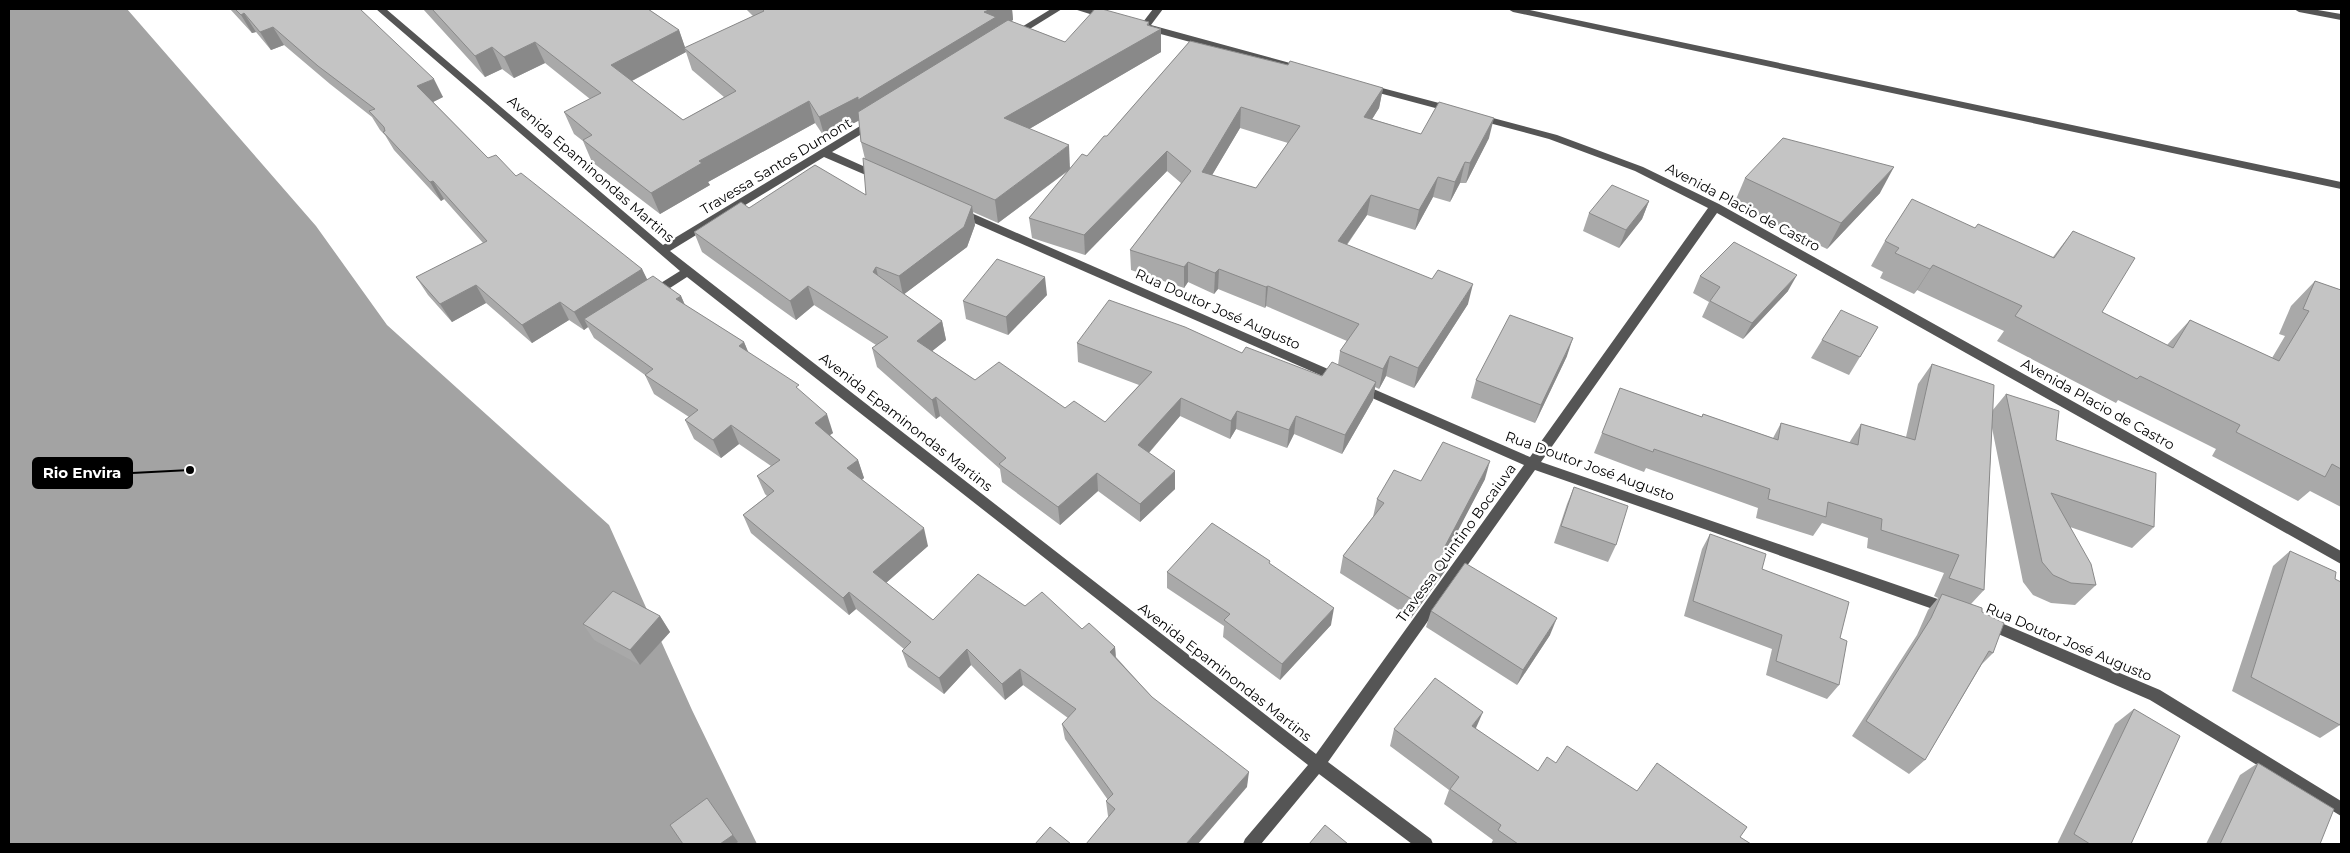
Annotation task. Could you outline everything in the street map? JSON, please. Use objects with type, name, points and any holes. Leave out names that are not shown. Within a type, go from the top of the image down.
[{"type":"street","name":"Avenida Epaminondas Martins","points":[[381,9],[662,251],[1318,764],[1425,844]]},
{"type":"street","points":[[1007,40],[1057,9]]},
{"type":"street","points":[[1079,9],[1117,19]]},
{"type":"street","points":[[1158,9],[1141,25],[1297,68]]},
{"type":"street","points":[[1514,9],[2341,186]]},
{"type":"street","points":[[2299,9],[2341,17]]},
{"type":"street","name":"Avenida Placio de Castro","points":[[1354,83],[1552,137],[1640,169],[1715,207],[2341,558]]},
{"type":"street","name":"Travessa Santos Dumont","points":[[662,251],[883,117]]},
{"type":"street","points":[[824,153],[888,181]]},
{"type":"street","name":"Travessa Quintino Bocaiuva","points":[[1251,844],[1318,764],[1715,207]]},
{"type":"street","name":"Rua Doutor José Augusto","points":[[952,209],[1533,464],[1958,612]]},
{"type":"street","points":[[639,302],[688,271]]},
{"type":"street","name":"Rua Doutor José Augusto","points":[[1977,619],[2155,695],[2341,809]]},
{"type":"shaded area","points":[[9,9],[127,9],[316,226],[387,325],[609,525],[692,710],[757,844],[9,844]]},
{"type":"building","points":[[235,9],[360,9],[434,79],[417,86],[488,158],[496,155],[516,176],[521,173],[642,269],[574,312],[560,302],[522,325],[476,285],[440,304],[416,277],[487,241],[433,181],[430,182],[383,132],[385,131],[384,127],[369,111],[375,109],[318,66],[273,27],[260,32],[244,13],[241,15]]},
{"type":"building","points":[[432,9],[648,9],[679,30],[611,65],[683,120],[736,91],[684,48],[764,11],[762,9],[991,9],[984,12],[996,17],[858,100],[858,97],[819,117],[809,101],[699,161],[702,163],[651,193],[583,140],[592,135],[564,112],[601,93],[535,42],[504,57],[492,47],[475,56]]},
{"type":"building","points":[[1095,9],[1102,9],[1149,22],[1147,25],[1161,29],[1004,118],[1069,145],[995,200],[861,142],[858,112],[1008,20],[1065,42]]},
{"type":"building","points":[[1190,41],[1288,65],[1290,61],[1383,88],[1364,117],[1421,134],[1439,102],[1494,118],[1470,163],[1465,162],[1455,182],[1438,177],[1419,210],[1371,195],[1338,241],[1432,279],[1438,270],[1473,284],[1418,368],[1390,356],[1383,369],[1340,351],[1359,324],[1268,286],[1266,287],[1219,269],[1215,273],[1188,262],[1184,267],[1130,250],[1191,171],[1167,151],[1084,235],[1029,218],[1082,154],[1087,156],[1104,136],[1107,136]],"holes":[[[1241,107],[1300,126],[1256,188],[1202,172]]]},
{"type":"building","points":[[1783,138],[1894,167],[1841,223],[1745,178]]},
{"type":"building","points":[[863,158],[972,206],[964,227],[899,276],[876,267],[873,272],[942,321],[917,341],[975,380],[999,362],[1065,408],[1074,401],[1105,422],[1152,372],[1077,343],[1109,300],[1185,327],[1242,353],[1246,347],[1322,376],[1332,362],[1376,382],[1345,435],[1296,416],[1289,430],[1237,411],[1231,421],[1181,398],[1138,445],[1175,471],[1140,504],[1097,473],[1058,507],[999,464],[1006,458],[936,397],[932,400],[872,348],[888,337],[808,286],[790,301],[694,232],[741,202],[749,208],[815,165],[866,195]]},
{"type":"building","points":[[1612,185],[1649,201],[1626,230],[1589,213]]},
{"type":"building","points":[[1912,199],[1975,228],[1978,224],[2054,258],[2073,231],[2135,258],[2102,312],[2173,348],[2190,320],[2279,361],[2309,311],[2303,309],[2315,281],[2341,290],[2341,469],[2332,464],[2325,477],[2236,432],[2240,425],[2140,376],[2137,379],[2015,316],[2022,306],[1933,265],[1930,269],[1895,253],[1899,248],[1885,241]]},
{"type":"building","points":[[1734,242],[1797,275],[1752,323],[1710,301],[1720,287],[1700,276]]},
{"type":"building","points":[[997,259],[1045,277],[1006,317],[963,301]]},
{"type":"building","points":[[653,276],[681,296],[676,299],[744,342],[739,346],[799,385],[796,387],[827,414],[815,423],[858,460],[847,468],[924,528],[873,572],[933,620],[978,574],[1025,606],[1042,592],[1082,629],[1089,623],[1115,647],[1110,652],[1152,697],[1249,772],[1186,844],[1086,844],[1115,809],[1106,801],[1113,794],[1062,724],[1076,709],[1020,669],[1002,684],[967,649],[939,678],[902,651],[911,642],[849,592],[843,598],[743,515],[774,491],[757,476],[780,460],[731,425],[713,440],[685,420],[698,410],[645,375],[653,369],[584,319]]},
{"type":"building","points":[[1841,310],[1878,327],[1860,357],[1822,340]]},
{"type":"building","points":[[1510,315],[1573,338],[1541,405],[1476,380]]},
{"type":"building","points":[[1932,364],[1994,385],[1984,590],[1949,578],[1959,555],[1881,530],[1882,519],[1828,502],[1826,517],[1768,499],[1770,489],[1654,449],[1653,452],[1602,433],[1620,388],[1702,417],[1703,414],[1778,440],[1781,423],[1858,445],[1861,424],[1915,440]]},
{"type":"building","points":[[2006,394],[2059,411],[2056,440],[2156,473],[2154,527],[2051,493],[2091,564],[2096,585],[2071,583],[2053,575],[2042,562]]},
{"type":"building","points":[[1443,442],[1490,461],[1443,550],[1450,554],[1416,602],[1343,556],[1384,503],[1377,499],[1394,470],[1421,481]]},
{"type":"building","points":[[1574,487],[1628,506],[1616,545],[1561,526]]},
{"type":"building","points":[[1212,523],[1270,561],[1269,563],[1334,608],[1282,664],[1224,620],[1230,614],[1167,572]]},
{"type":"building","points":[[1710,534],[1766,554],[1762,569],[1849,602],[1840,638],[1847,641],[1839,685],[1776,661],[1782,635],[1693,601]]},
{"type":"building","points":[[2290,551],[2336,572],[2335,579],[2341,582],[2340,725],[2251,677]]},
{"type":"building","points":[[1465,563],[1557,618],[1523,670],[1431,611]]},
{"type":"building","points":[[613,591],[660,616],[630,650],[583,624]]},
{"type":"building","points":[[1942,594],[1982,608],[1982,612],[2004,623],[1993,653],[1989,651],[1925,760],[1866,721],[1931,618]]},
{"type":"building","points":[[1435,678],[1483,712],[1472,726],[1538,771],[1547,757],[1556,763],[1567,746],[1637,791],[1657,763],[1747,827],[1740,837],[1751,844],[1518,844],[1498,830],[1501,825],[1450,789],[1459,777],[1394,729]]},
{"type":"building","points":[[2134,709],[2180,736],[2131,844],[2090,844],[2074,834]]},
{"type":"building","points":[[2258,763],[2334,809],[2320,844],[2220,844]]},
{"type":"building","points":[[707,798],[733,835],[720,844],[683,844],[670,825]]},
{"type":"building","points":[[1325,825],[1348,844],[1309,844]]},
{"type":"building","points":[[1050,827],[1071,844],[1035,844]]},
{"type":"place","name":"Rio Envira","points":[[190,470]]}]
